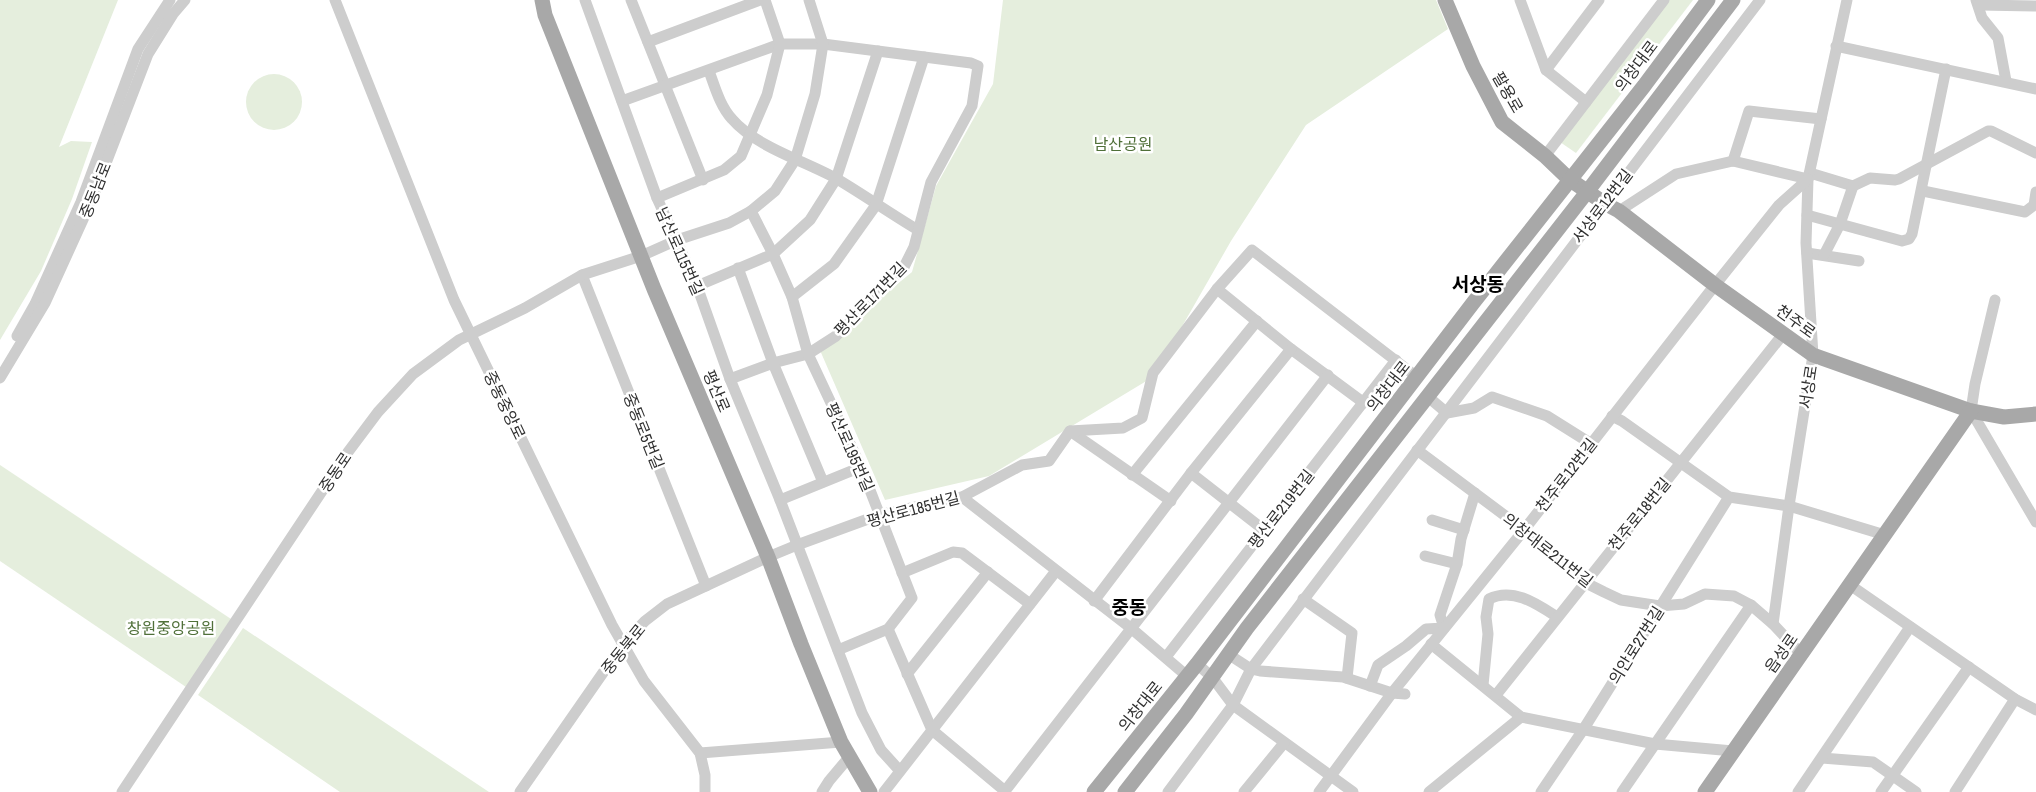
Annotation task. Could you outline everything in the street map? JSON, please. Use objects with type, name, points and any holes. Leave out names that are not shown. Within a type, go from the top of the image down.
[{"type":"main road","name":"평산로","points":[[542,0],[545,14],[641,256],[768,556],[800,644],[841,742],[870,792]]},
{"type":"main road","name":"팔용로","points":[[1445,0],[1473,66],[1502,122],[1545,156],[1569,179]]},
{"type":"main road","name":"의창대로","points":[[1094,792],[1192,670],[1569,179],[1644,86],[1707,0]]},
{"type":"main road","points":[[1125,792],[1228,654],[1587,192],[1733,0]]},
{"type":"main road","name":"천주로","points":[[1569,179],[1619,211],[1715,285],[1813,355],[1971,411],[2004,417],[2036,414]]},
{"type":"main road","name":"읍성로","points":[[1705,792],[1971,411]]},
{"type":"street","name":"중동남로","points":[[0,364],[30,315],[81,202],[138,49],[170,0]]},
{"type":"street","name":"중동남로","points":[[0,378],[39,314],[91,202],[148,54],[172,14],[186,0]]},
{"type":"street","name":"중동중앙로","points":[[335,0],[454,300],[565,530],[623,644],[644,680],[700,752],[705,775],[705,792]]},
{"type":"street","name":"남산로115번길","points":[[585,0],[657,198],[697,286],[730,379],[780,500],[862,713],[880,750],[900,771]]},
{"type":"street","points":[[631,0],[703,180]]},
{"type":"street","points":[[648,42],[760,0]]},
{"type":"street","points":[[657,198],[724,170],[741,156],[767,95],[780,44],[765,0]]},
{"type":"street","points":[[809,0],[823,44]]},
{"type":"street","points":[[1520,0],[1546,70],[1586,102]]},
{"type":"street","points":[[1546,70],[1599,0]]},
{"type":"street","points":[[1545,156],[1664,0]]},
{"type":"street","name":"서상로12번길","points":[[1168,792],[1233,705],[1251,669],[1760,0]]},
{"type":"street","name":"서상로","points":[[1774,624],[1789,506],[1813,355],[1807,253],[1809,176],[1847,0]]},
{"type":"street","points":[[2006,81],[1998,38],[1982,18],[1977,2],[2036,6]]},
{"type":"street","points":[[622,101],[780,44],[823,44],[924,57],[876,205],[834,264],[792,297]]},
{"type":"street","name":"중동로","points":[[122,792],[348,452],[378,412],[423,365],[471,334],[525,308],[582,275],[641,256],[677,240],[729,223],[750,211],[775,191],[795,160],[815,94],[823,44]]},
{"type":"street","points":[[1836,46],[2006,81],[2036,89]]},
{"type":"street","points":[[697,286],[773,254],[810,220],[836,179],[878,51]]},
{"type":"street","name":"평산로171번길","points":[[730,379],[773,363],[808,354],[836,336],[904,267],[914,247],[931,182],[972,106],[978,66],[971,63],[924,57]]},
{"type":"street","points":[[1807,215],[1902,241],[1909,239],[1923,191],[1946,69]]},
{"type":"street","points":[[708,71],[719,98],[732,119],[751,136],[795,160],[836,179],[918,230]]},
{"type":"street","points":[[1733,161],[1749,111],[1821,119]]},
{"type":"street","points":[[1619,211],[1676,174],[1733,161],[1853,186],[1870,178],[1895,180],[1988,131],[2036,153]]},
{"type":"street","name":"천주로12번길","points":[[1319,792],[1392,693],[1524,530],[1715,285],[1779,205],[1809,176]]},
{"type":"street","points":[[1824,255],[1840,224],[1853,186]]},
{"type":"street","points":[[1923,191],[2025,212],[2034,205],[2036,192]]},
{"type":"street","name":"평산로195번길","points":[[750,211],[773,254],[792,297],[808,354],[861,466],[912,598],[888,629],[838,650]]},
{"type":"street","points":[[1070,431],[1122,428],[1142,418],[1153,373],[1218,289],[1252,250],[1417,377]]},
{"type":"street","points":[[1807,253],[1859,261]]},
{"type":"street","points":[[738,268],[773,363],[823,482]]},
{"type":"street","name":"중동로5번길","points":[[582,275],[706,586]]},
{"type":"street","points":[[1218,289],[1291,349],[1364,403]]},
{"type":"street","points":[[1995,300],[1975,384],[1971,411],[2036,522]]},
{"type":"street","points":[[1132,475],[1257,322]]},
{"type":"street","name":"천주로18번길","points":[[1496,695],[1784,333]]},
{"type":"street","points":[[1094,601],[1191,472],[1291,349]]},
{"type":"street","name":"평산로219번길","points":[[1166,657],[1396,360]]},
{"type":"street","points":[[888,629],[932,730],[1005,791],[1328,375]]},
{"type":"street","points":[[1427,396],[1446,413],[1474,408],[1492,397],[1547,416],[1590,443]]},
{"type":"street","points":[[1612,416],[1729,497],[1789,506],[1885,534]]},
{"type":"street","points":[[1070,431],[1171,501]]},
{"type":"street","name":"평산로185번길","points":[[768,556],[879,515],[962,497],[1022,465],[1049,461],[1070,431]]},
{"type":"street","name":"의창대로211번길","points":[[1417,450],[1524,530],[1584,582],[1622,600],[1660,606],[1684,604],[1705,594],[1734,596],[1751,605],[1774,624],[1801,654]]},
{"type":"street","points":[[780,500],[861,466]]},
{"type":"street","points":[[1191,472],[1264,530]]},
{"type":"street","points":[[1370,686],[1378,665],[1406,646],[1426,629],[1444,628],[1440,615],[1457,564],[1464,530],[1475,494]]},
{"type":"street","points":[[962,497],[1166,657],[1192,670],[1212,677],[1233,705],[1353,792]]},
{"type":"street","name":"의안로27번길","points":[[1540,792],[1583,730],[1729,497]]},
{"type":"street","points":[[1432,520],[1464,530]]},
{"type":"street","points":[[902,573],[953,552],[967,556],[1030,604]]},
{"type":"street","name":"중동북로","points":[[520,792],[623,644],[644,621],[667,604],[768,556]]},
{"type":"street","points":[[1425,556],[1457,564]]},
{"type":"street","points":[[884,792],[1056,571]]},
{"type":"street","points":[[907,674],[988,572]]},
{"type":"street","points":[[1850,585],[2015,699],[2036,710]]},
{"type":"street","points":[[1483,685],[1488,634],[1486,617],[1489,599],[1508,595],[1527,598],[1557,617]]},
{"type":"street","points":[[1304,599],[1352,633],[1347,678]]},
{"type":"street","points":[[1622,792],[1751,605]]},
{"type":"street","points":[[1798,792],[1910,627]]},
{"type":"street","points":[[1431,644],[1521,717],[1655,744],[1733,751]]},
{"type":"street","points":[[1228,654],[1251,669],[1347,678],[1392,693],[1405,694]]},
{"type":"street","points":[[1881,792],[1969,667]]},
{"type":"street","points":[[1955,792],[2015,699]]},
{"type":"street","points":[[1429,792],[1521,717]]},
{"type":"street","points":[[700,752],[841,742]]},
{"type":"street","points":[[1244,792],[1284,742]]},
{"type":"street","points":[[822,792],[850,756]]},
{"type":"street","points":[[1822,758],[1873,762],[1916,792]]},
{"type":"green space","points":[[0,0],[118,0],[59,147],[71,141],[92,142],[72,199],[41,271],[0,340]]},
{"type":"green space","name":"남산공원","points":[[1003,0],[1436,0],[1448,29],[1306,125],[1231,241],[1153,377],[989,476],[885,500],[819,348],[912,272],[936,186],[993,84]]},
{"type":"green space","points":[[1669,0],[1693,0],[1576,153],[1560,142]]},
{"type":"green space","points":[[268,74],[280,74],[290,78],[298,86],[302,102],[298,118],[290,126],[280,130],[268,130],[258,126],[250,118],[246,108],[246,96],[250,86],[258,78]]},
{"type":"green space","name":"창원중앙공원","points":[[0,465],[231,619],[186,687],[0,561]]},
{"type":"green space","name":"창원중앙공원","points":[[243,628],[489,792],[340,792],[198,695]]},
{"type":"district","name":"서상동","points":[[1478,284]]},
{"type":"district","name":"중동","points":[[1129,607]]}]
